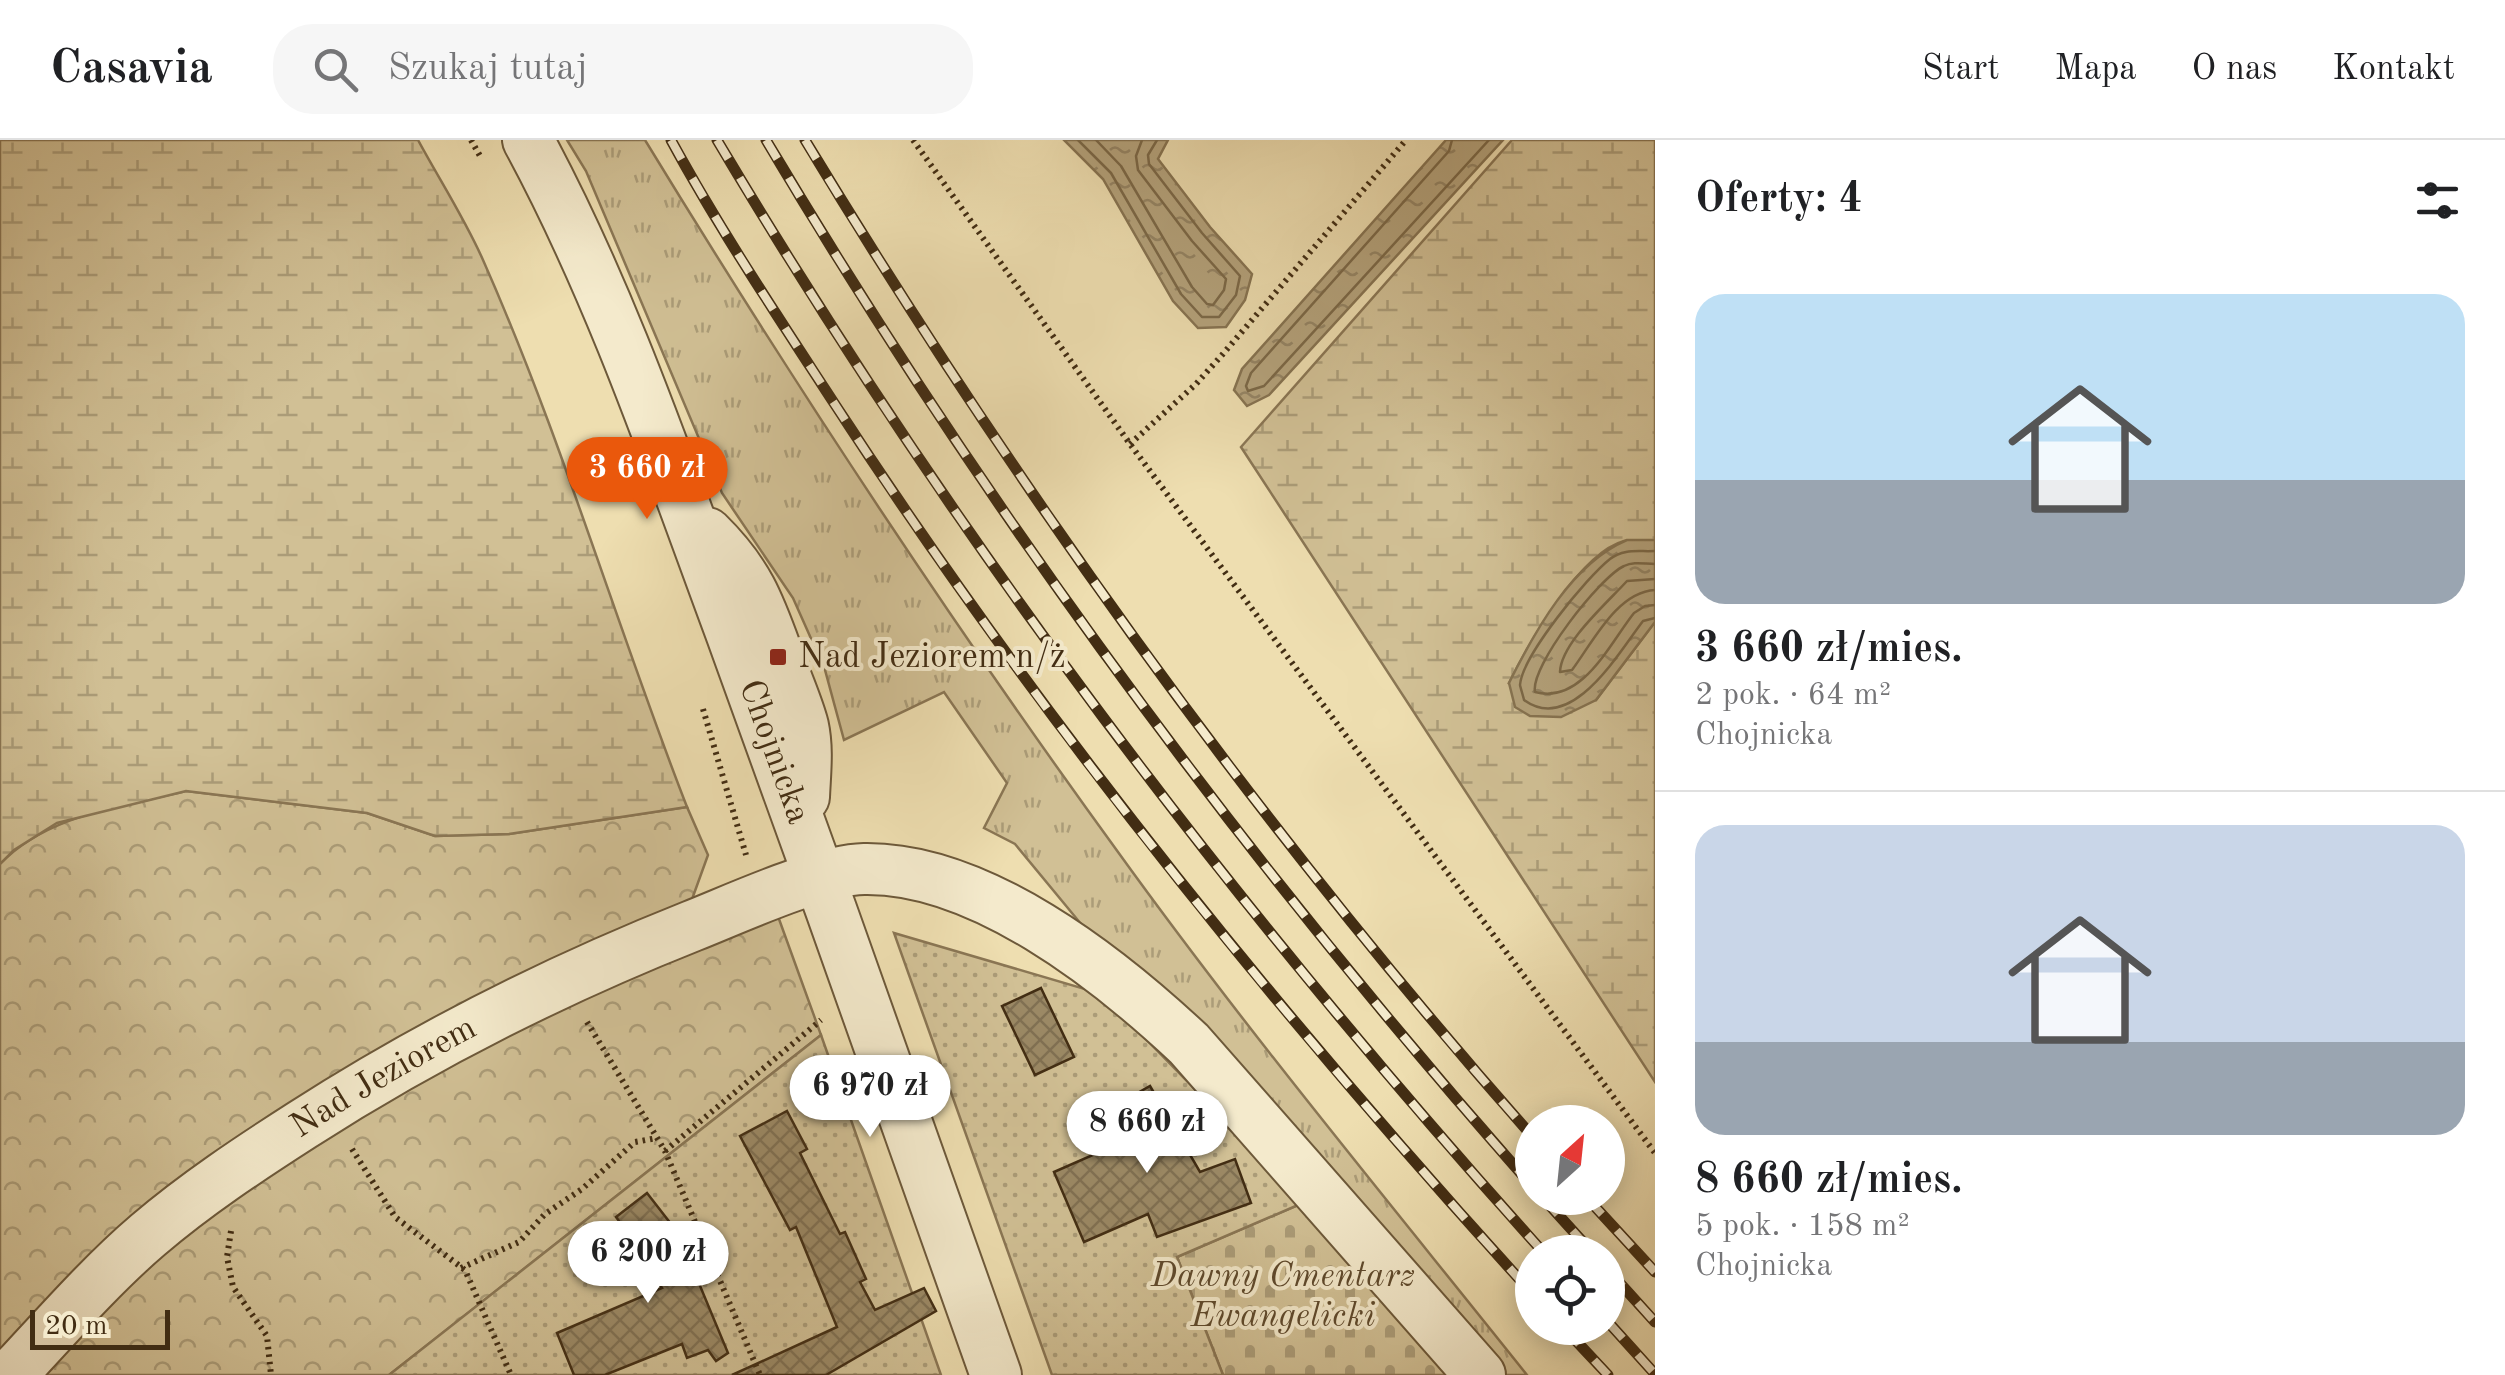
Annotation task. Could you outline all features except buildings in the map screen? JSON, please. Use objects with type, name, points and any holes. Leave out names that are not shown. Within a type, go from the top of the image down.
[{"type":"street","name":"Chojnicka","points":[[528,140],[601,291],[686,512],[996,1375]]},
{"type":"street","name":"Nad Jeziorem","points":[[11,1375],[147,1236],[226,1175],[397,1065],[649,944],[759,900],[846,871],[865,869],[919,877],[986,896],[1103,970],[1144,1002],[1189,1044],[1480,1375]]},
{"type":"path","points":[[471,140],[485,164]]},
{"type":"path","points":[[914,140],[1130,444],[1655,1154]]},
{"type":"path","points":[[1130,444],[1196,384],[1406,140]]},
{"type":"path","points":[[702,704],[759,900]]},
{"type":"path","points":[[564,982],[664,1151],[760,1375]]},
{"type":"path","points":[[664,1151],[859,988]]},
{"type":"path","points":[[327,1109],[395,1217],[461,1268],[474,1286],[512,1375]]},
{"type":"path","points":[[461,1268],[519,1242],[545,1214],[582,1189],[635,1142],[657,1138]]},
{"type":"path","points":[[226,1175],[233,1220],[228,1257],[233,1287],[266,1336],[271,1375]]},
{"type":"green space","points":[[0,140],[418,140],[476,245],[512,327],[687,807],[509,834],[435,836],[367,813],[186,791],[57,823],[14,850],[0,864]]},
{"type":"green space","points":[[567,140],[645,140],[874,501],[1056,765],[1217,985],[1527,1375],[1499,1375],[1086,930],[1015,844],[984,828],[1007,783],[944,692],[844,740],[825,670],[793,598],[722,493],[586,171]]},
{"type":"green space","points":[[1512,140],[1655,140],[1655,540],[1624,541],[1590,563],[1558,602],[1509,683],[1596,700],[1655,622],[1655,1082],[1241,447]]},
{"type":"green space","points":[[186,791],[367,813],[435,836],[509,834],[687,807],[708,855],[691,902],[463,1004],[0,1360],[0,864],[19,847],[63,823]]},
{"type":"green space","points":[[775,908],[821,1035],[389,1375],[27,1375],[74,1326],[269,1164],[517,1023]]},
{"type":"green space","points":[[894,933],[1102,994],[1305,1202],[1177,1257],[1223,1375],[1052,1375]]},
{"type":"green space","points":[[821,1035],[941,1375],[389,1375]]},
{"type":"green space","name":"Dawny Cmentarz Ewangelicki","points":[[1305,1202],[1452,1375],[1223,1375],[1177,1257]]},
{"type":"water","points":[[1064,140],[1168,140],[1158,159],[1252,274],[1245,300],[1226,327],[1198,328],[1173,301],[1103,179]]},
{"type":"water","points":[[1446,140],[1503,140],[1269,395],[1247,406],[1234,390],[1242,369]]},
{"type":"water","points":[[1627,540],[1655,540],[1655,622],[1596,700],[1561,717],[1530,716],[1515,707],[1509,683],[1543,621],[1589,565]]},
{"type":"railway","points":[[671,140],[729,240],[834,403],[994,637],[1078,750],[1254,972],[1515,1274]]},
{"type":"railway","points":[[717,140],[903,435],[1103,717],[1316,988],[1528,1235]]},
{"type":"railway","points":[[766,140],[939,415],[1125,681],[1323,938],[1515,1166]]},
{"type":"railway","points":[[805,140],[970,401],[1146,654],[1334,900],[1515,1116]]},
{"type":"railway","points":[[1558,1215],[1577,1235]]},
{"type":"railway","points":[[1603,1215],[1655,1272]]},
{"type":"railway","points":[[1625,1289],[1655,1322]]},
{"type":"railway","points":[[1625,1341],[1655,1374]]},
{"type":"railway","points":[[1580,1345],[1608,1375]]},
{"type":"place","name":"Nad Jeziorem n/ż","points":[[778,657]]}]
